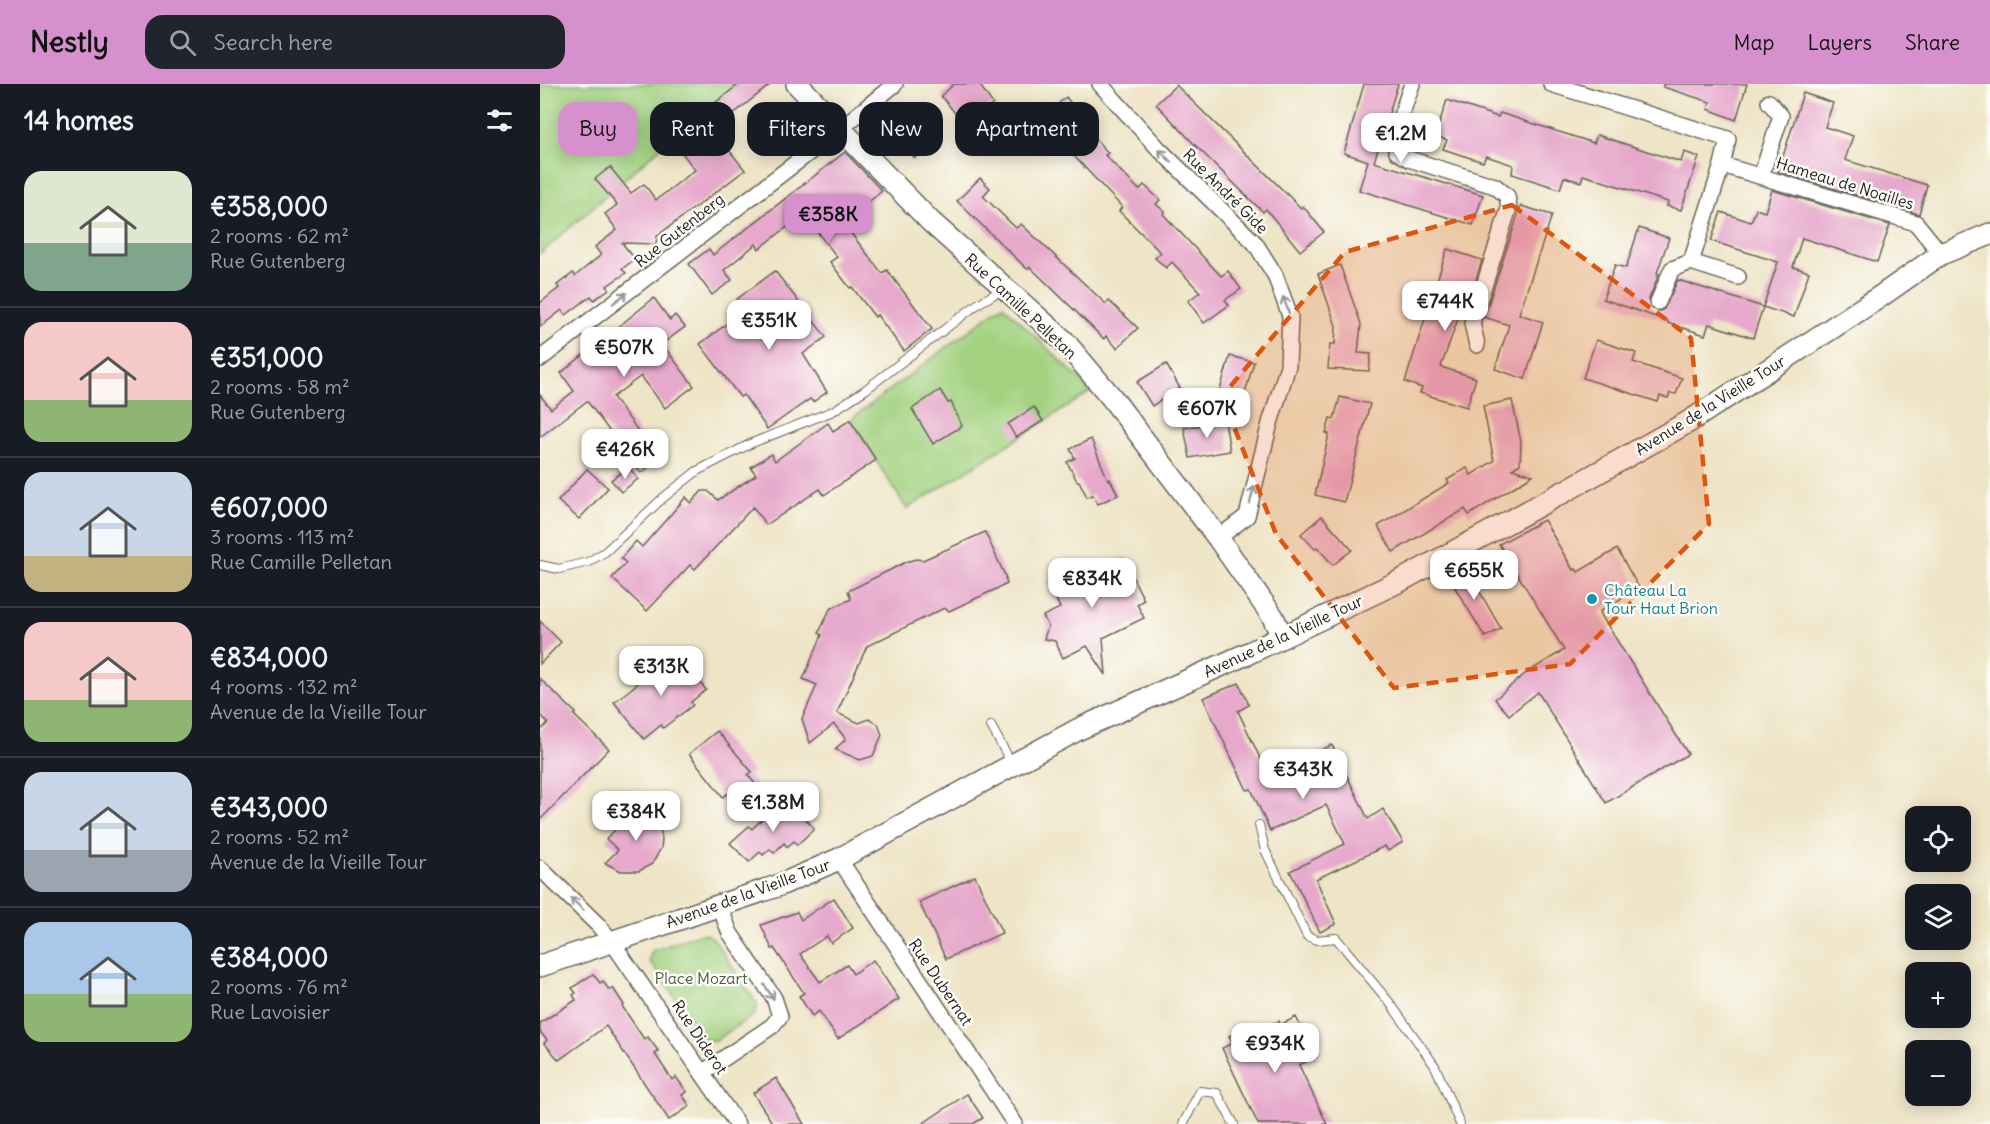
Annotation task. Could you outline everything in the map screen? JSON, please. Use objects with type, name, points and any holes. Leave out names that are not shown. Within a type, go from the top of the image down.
[{"type":"street","name":"Rue Camille Pelletan","points":[[797,84],[814,102]]},
{"type":"street","name":"Rue Gutenberg","points":[[847,123],[895,84]]},
{"type":"street","name":"Rue André Gide","points":[[1100,84],[1159,149],[1255,243],[1275,275],[1290,316],[1288,366],[1270,423],[1247,516],[1218,538]]},
{"type":"street","points":[[1412,84],[1393,139],[1397,152],[1409,159],[1496,186],[1508,196],[1509,208],[1472,323],[1477,345]]},
{"type":"street","points":[[1551,84],[1728,139],[1692,262]]},
{"type":"street","name":"Hameau de Noailles","points":[[1761,176],[1781,116],[1769,102]]},
{"type":"street","name":"Rue Camille Pelletan","points":[[847,136],[931,222],[1064,341],[1112,398],[1218,538],[1273,616],[1282,637]]},
{"type":"street","name":"Rue Gutenberg","points":[[540,359],[805,156]]},
{"type":"street","name":"Hameau de Noailles","points":[[1722,165],[1917,223],[1941,254]]},
{"type":"street","name":"Avenue de la Vieille Tour","points":[[540,966],[780,885],[839,859],[1078,729],[1400,581],[1690,421],[1941,254],[1990,234]]},
{"type":"street","points":[[1658,302],[1672,270],[1692,262],[1738,277]]},
{"type":"street","name":"Rue Dubernat","points":[[839,859],[1015,1124]]},
{"type":"street","name":"Rue Diderot","points":[[540,868],[599,926],[612,942],[737,1124]]},
{"type":"street","points":[[702,1072],[772,1026],[780,1016],[774,998],[730,933],[719,905]]},
{"type":"lane","points":[[540,566],[559,568],[588,562],[605,552],[663,498],[697,471],[752,443],[833,411],[865,390],[979,303],[1005,289]]},
{"type":"lane","points":[[991,726],[1013,765]]},
{"type":"lane","points":[[1259,825],[1265,850],[1306,936],[1317,940],[1336,938],[1390,1003],[1435,1066],[1460,1124]]},
{"type":"lane","points":[[1183,1124],[1200,1091],[1217,1093],[1234,1124]]},
{"type":"highlighted area","points":[[1512,205],[1691,338],[1709,524],[1570,664],[1394,688],[1276,534],[1222,396],[1345,252]]},
{"type":"green space","points":[[540,84],[739,84],[716,102],[650,102],[651,156],[540,254]]},
{"type":"green space","points":[[1003,305],[1092,391],[907,509],[850,420]]},
{"type":"green space","name":"Place Mozart","points":[[699,934],[707,934],[713,938],[758,1005],[754,1015],[716,1040],[709,1041],[703,1038],[649,960],[652,951]]},
{"type":"building","points":[[739,84],[771,84],[735,113],[735,102],[716,102]]},
{"type":"building","points":[[954,84],[979,84],[992,102],[955,102],[955,113],[941,96]]},
{"type":"building","points":[[1364,84],[1398,84],[1374,162],[1483,195],[1473,225],[1359,190],[1368,161],[1344,153]]},
{"type":"building","points":[[1663,84],[1747,84],[1736,120],[1708,109],[1710,102],[1663,87]]},
{"type":"building","points":[[1176,85],[1301,208],[1303,206],[1324,232],[1300,251],[1266,209],[1263,212],[1156,104]]},
{"type":"building","points":[[1803,93],[1833,103],[1825,127],[1853,136],[1845,160],[1927,185],[1919,214],[1778,172]]},
{"type":"building","points":[[1066,97],[1070,102],[1060,102]]},
{"type":"building","points":[[1447,100],[1498,117],[1500,113],[1594,143],[1597,135],[1681,162],[1684,152],[1699,157],[1681,210],[1667,206],[1668,202],[1583,175],[1581,182],[1564,177],[1560,189],[1512,174],[1513,165],[1486,156],[1483,162],[1443,149],[1447,140],[1435,136]]},
{"type":"building","points":[[1099,143],[1108,153],[1105,155],[1139,190],[1144,185],[1160,200],[1156,204],[1165,212],[1163,214],[1221,276],[1228,271],[1241,289],[1225,300],[1229,305],[1204,323],[1188,301],[1200,292],[1172,262],[1166,268],[1155,258],[1161,253],[1119,211],[1122,207],[1074,156],[1099,156]]},
{"type":"building","points":[[847,154],[882,191],[850,217],[853,221],[846,227],[882,273],[887,270],[932,329],[904,351],[877,315],[875,317],[830,262],[837,257],[804,214],[759,249],[756,244],[724,270],[732,280],[712,295],[689,264],[709,249],[713,255],[840,156],[847,156]]},
{"type":"building","points":[[684,156],[734,156],[745,170],[657,236],[656,244],[622,243],[635,259],[622,269],[626,273],[607,286],[609,289],[594,300],[591,296],[566,315],[562,310],[540,327],[540,303],[559,288],[557,285],[573,273],[575,276],[601,255],[595,247],[617,230],[605,214],[617,205],[595,179],[610,167],[631,193],[644,184],[656,200],[695,170]]},
{"type":"building","points":[[980,178],[990,188],[983,196],[1016,228],[1021,224],[1106,304],[1109,301],[1138,328],[1117,348],[1106,336],[1104,339],[1030,267],[1027,269],[957,201]]},
{"type":"building","points":[[1772,190],[1890,225],[1877,262],[1802,238],[1793,267],[1809,272],[1794,317],[1763,307],[1778,262],[1711,241],[1721,212],[1751,222],[1756,209],[1765,212]]},
{"type":"building","points":[[1521,206],[1552,215],[1519,314],[1543,322],[1525,379],[1495,369],[1509,325],[1484,317]]},
{"type":"building","points":[[1639,228],[1669,238],[1649,299],[1651,308],[1659,312],[1664,309],[1678,280],[1763,307],[1753,338],[1709,324],[1705,335],[1603,299],[1615,265],[1626,268]]},
{"type":"building","points":[[1447,249],[1482,260],[1466,311],[1461,310],[1441,367],[1476,378],[1467,407],[1420,393],[1422,388],[1405,382]]},
{"type":"building","points":[[1340,265],[1361,324],[1358,353],[1371,354],[1369,371],[1328,369],[1330,344],[1335,344],[1336,326],[1318,274]]},
{"type":"building","points":[[775,271],[826,337],[803,354],[827,392],[813,402],[810,399],[767,429],[744,395],[740,397],[700,344],[745,310],[737,299]]},
{"type":"building","points":[[654,298],[670,320],[675,315],[685,327],[662,344],[694,386],[665,408],[641,376],[613,397],[659,459],[641,473],[587,401],[540,437],[540,395],[551,409],[574,391],[561,373]]},
{"type":"building","points":[[1596,340],[1636,353],[1633,362],[1682,378],[1676,394],[1670,393],[1668,398],[1660,396],[1658,402],[1583,378]]},
{"type":"building","points":[[1230,356],[1254,362],[1243,400],[1219,393]]},
{"type":"building","points":[[1166,364],[1180,388],[1152,406],[1137,382]]},
{"type":"building","points":[[940,390],[948,403],[951,402],[962,426],[933,444],[912,409]]},
{"type":"building","points":[[1340,397],[1370,404],[1344,502],[1315,495],[1329,434],[1326,433],[1330,418],[1334,419]]},
{"type":"building","points":[[1512,400],[1521,442],[1520,464],[1512,469],[1533,475],[1469,515],[1465,509],[1393,552],[1378,526],[1449,483],[1447,480],[1467,468],[1471,475],[1494,461],[1483,406]]},
{"type":"building","points":[[1034,407],[1043,421],[1016,438],[1008,424]]},
{"type":"building","points":[[850,420],[876,460],[824,495],[820,489],[766,525],[753,507],[695,569],[690,565],[647,611],[612,578],[626,563],[621,558],[636,541],[642,547],[686,497],[691,503],[702,491],[708,491],[718,500],[756,475],[751,467],[771,454],[775,461],[828,423],[833,431]]},
{"type":"building","points":[[1225,421],[1230,451],[1190,458],[1184,428]]},
{"type":"building","points":[[1091,439],[1108,480],[1110,479],[1118,495],[1098,504],[1093,495],[1087,497],[1067,462],[1075,458],[1070,449]]},
{"type":"building","points":[[629,467],[638,479],[621,492],[611,480]]},
{"type":"building","points":[[587,469],[608,488],[579,519],[558,501]]},
{"type":"building","points":[[1322,516],[1352,550],[1333,565],[1301,534]]},
{"type":"building","points":[[1544,520],[1573,570],[1576,569],[1578,572],[1617,549],[1639,588],[1600,611],[1601,615],[1688,754],[1606,803],[1538,692],[1509,715],[1495,699],[1526,673],[1564,650],[1499,544]]},
{"type":"building","points":[[985,532],[1007,584],[949,611],[944,608],[867,646],[837,713],[859,723],[869,719],[878,724],[882,735],[873,756],[860,760],[835,749],[846,739],[834,724],[810,743],[802,719],[817,685],[803,679],[822,635],[819,633],[830,609],[851,599],[848,591],[906,562],[916,559],[923,560]]},
{"type":"building","points":[[1123,558],[1144,600],[1137,604],[1144,618],[1103,638],[1106,675],[1087,646],[1063,658],[1055,641],[1044,639],[1048,626],[1043,616],[1060,608],[1048,581],[1079,566],[1084,577]]},
{"type":"building","points":[[1465,566],[1501,629],[1485,637],[1448,576]]},
{"type":"building","points":[[540,621],[561,642],[540,664]]},
{"type":"building","points":[[677,653],[706,690],[691,702],[693,705],[663,728],[661,725],[644,739],[614,702]]},
{"type":"building","points":[[540,679],[609,749],[540,820],[540,731],[548,723],[540,714]]},
{"type":"building","points":[[1239,683],[1249,705],[1238,711],[1268,775],[1332,745],[1368,819],[1383,809],[1403,842],[1388,851],[1385,846],[1316,879],[1336,924],[1320,932],[1290,871],[1345,844],[1326,805],[1270,831],[1251,789],[1247,790],[1203,698]]},
{"type":"building","points":[[717,731],[752,772],[748,775],[756,785],[735,802],[728,793],[723,797],[689,754]]},
{"type":"building","points":[[793,803],[814,829],[797,845],[794,841],[787,847],[784,843],[774,853],[770,849],[763,855],[760,852],[749,862],[730,843],[749,826],[752,829],[768,813],[774,819]]},
{"type":"building","points":[[641,804],[660,826],[661,848],[652,864],[639,871],[621,871],[605,863],[618,850],[606,839]]},
{"type":"building","points":[[975,876],[1002,933],[946,959],[919,902]]},
{"type":"building","points":[[834,898],[853,928],[831,943],[827,936],[800,954],[820,982],[847,965],[853,974],[873,960],[899,999],[838,1039],[819,1011],[812,1016],[799,996],[804,993],[774,948],[772,949],[761,925],[797,912],[801,920]]},
{"type":"building","points":[[593,974],[600,983],[603,981],[609,990],[613,988],[644,1039],[648,1037],[659,1052],[655,1054],[672,1080],[676,1077],[687,1092],[682,1095],[690,1106],[669,1120],[606,1026],[559,1060],[544,1043],[547,1040],[540,1032],[540,1023],[576,1000],[573,995],[576,993],[572,988]]},
{"type":"building","points":[[1296,1017],[1316,1057],[1299,1065],[1327,1124],[1258,1124],[1222,1048],[1233,1043],[1229,1036],[1244,1028],[1248,1035],[1279,1021],[1280,1025]]},
{"type":"building","points":[[776,1078],[804,1124],[773,1124],[753,1093]]},
{"type":"building","points":[[967,1094],[983,1118],[973,1124],[922,1124]]},
{"type":"place","name":"Château La Tour Haut Brion","points":[[1592,599]]}]
